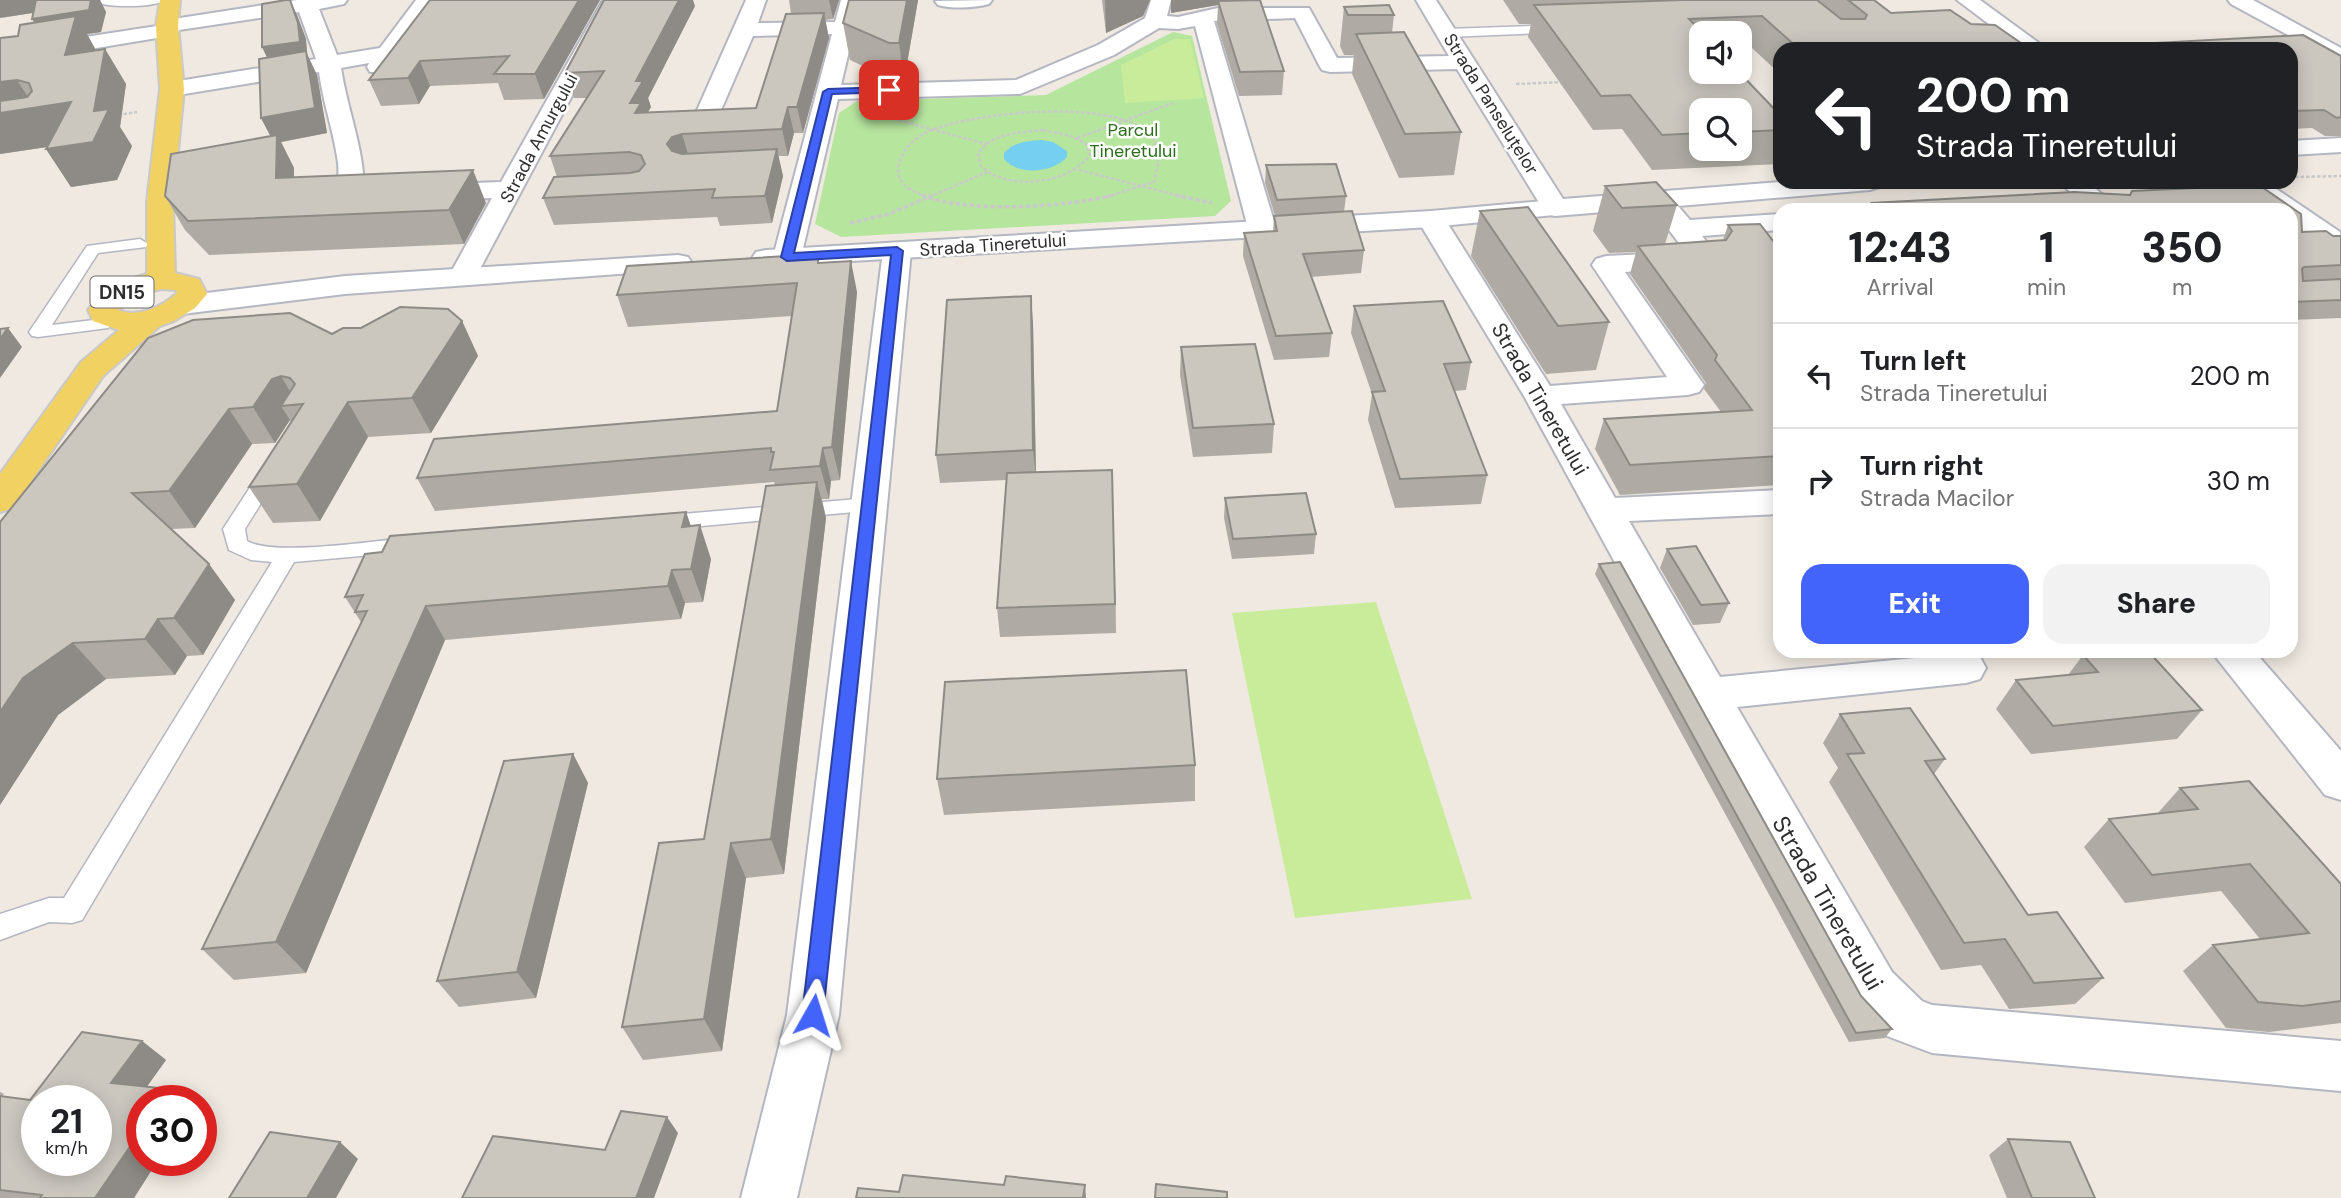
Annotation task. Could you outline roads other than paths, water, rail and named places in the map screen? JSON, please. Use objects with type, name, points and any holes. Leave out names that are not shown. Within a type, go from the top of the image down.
[{"type":"main road","name":"DN15","points":[[161,280],[160,202],[170,98],[170,0]]},
{"type":"main road","name":"DN15","points":[[92,369],[107,312],[160,202]]},
{"type":"main road","name":"DN15","points":[[0,500],[92,369],[151,318],[187,297],[183,282],[161,280],[135,286],[107,312]]},
{"type":"main road","name":"DN15","points":[[107,312],[122,322],[151,318]]},
{"type":"street","points":[[0,57],[337,0]]},
{"type":"street","points":[[170,98],[329,63],[382,60],[426,0]]},
{"type":"street","name":"Strada Amurgului","points":[[463,276],[517,194],[614,0]]},
{"type":"street","points":[[706,117],[756,0]]},
{"type":"street","points":[[791,245],[798,166],[828,92],[851,0]]},
{"type":"street","points":[[945,1],[982,0]]},
{"type":"street","name":"Strada Panseluțelor","points":[[1426,0],[1555,208]]},
{"type":"street","points":[[1967,0],[2025,42]]},
{"type":"street","points":[[2238,0],[2337,52]]},
{"type":"street","points":[[307,5],[329,63],[334,99],[351,164],[351,195],[517,194]]},
{"type":"street","points":[[828,92],[1020,87],[1107,50],[1158,10],[1178,23],[1219,14],[1302,12],[1330,65],[1464,62]]},
{"type":"street","points":[[1203,18],[1260,220]]},
{"type":"street","points":[[745,30],[844,28]]},
{"type":"street","points":[[0,43],[55,48]]},
{"type":"street","points":[[2298,148],[2341,145]]},
{"type":"street","name":"Strada Tineretului","points":[[187,297],[463,276],[719,261],[791,245],[897,251],[1260,220],[1431,219],[1788,189]]},
{"type":"street","points":[[2081,189],[2098,203]]},
{"type":"street","points":[[2259,189],[2280,203]]},
{"type":"street","points":[[1540,396],[1688,385],[1606,265],[1706,259],[1659,200]]},
{"type":"street","points":[[2298,215],[2336,238]]},
{"type":"street","name":"Strada Tineretului","points":[[1431,219],[1540,396],[1874,988],[1905,1019],[1932,1029],[2341,1066]]},
{"type":"street","points":[[1682,229],[1773,222]]},
{"type":"street","points":[[2298,240],[2336,238]]},
{"type":"street","points":[[769,1198],[813,1015],[897,251]]},
{"type":"street","points":[[1604,510],[1773,502]]},
{"type":"street","points":[[2237,658],[2341,782]]},
{"type":"street","points":[[1709,694],[1966,668]]},
{"type":"lane","points":[[97,0],[159,0]]},
{"type":"lane","points":[[1447,33],[1579,29]]},
{"type":"lane","points":[[107,312],[38,332],[93,249],[140,244]]},
{"type":"lane","points":[[282,453],[234,529],[237,545],[251,554],[287,555],[439,542]]},
{"type":"lane","points":[[633,525],[869,505]]},
{"type":"lane","points":[[0,927],[49,910],[72,911],[287,555]]},
{"type":"water","points":[[1042,140],[1053,142],[1067,151],[1067,157],[1053,166],[1036,170],[1018,168],[1004,159],[1004,153],[1016,144]]},
{"type":"park label","name":"Parcul Tineretului","points":[[1133,140]]}]
